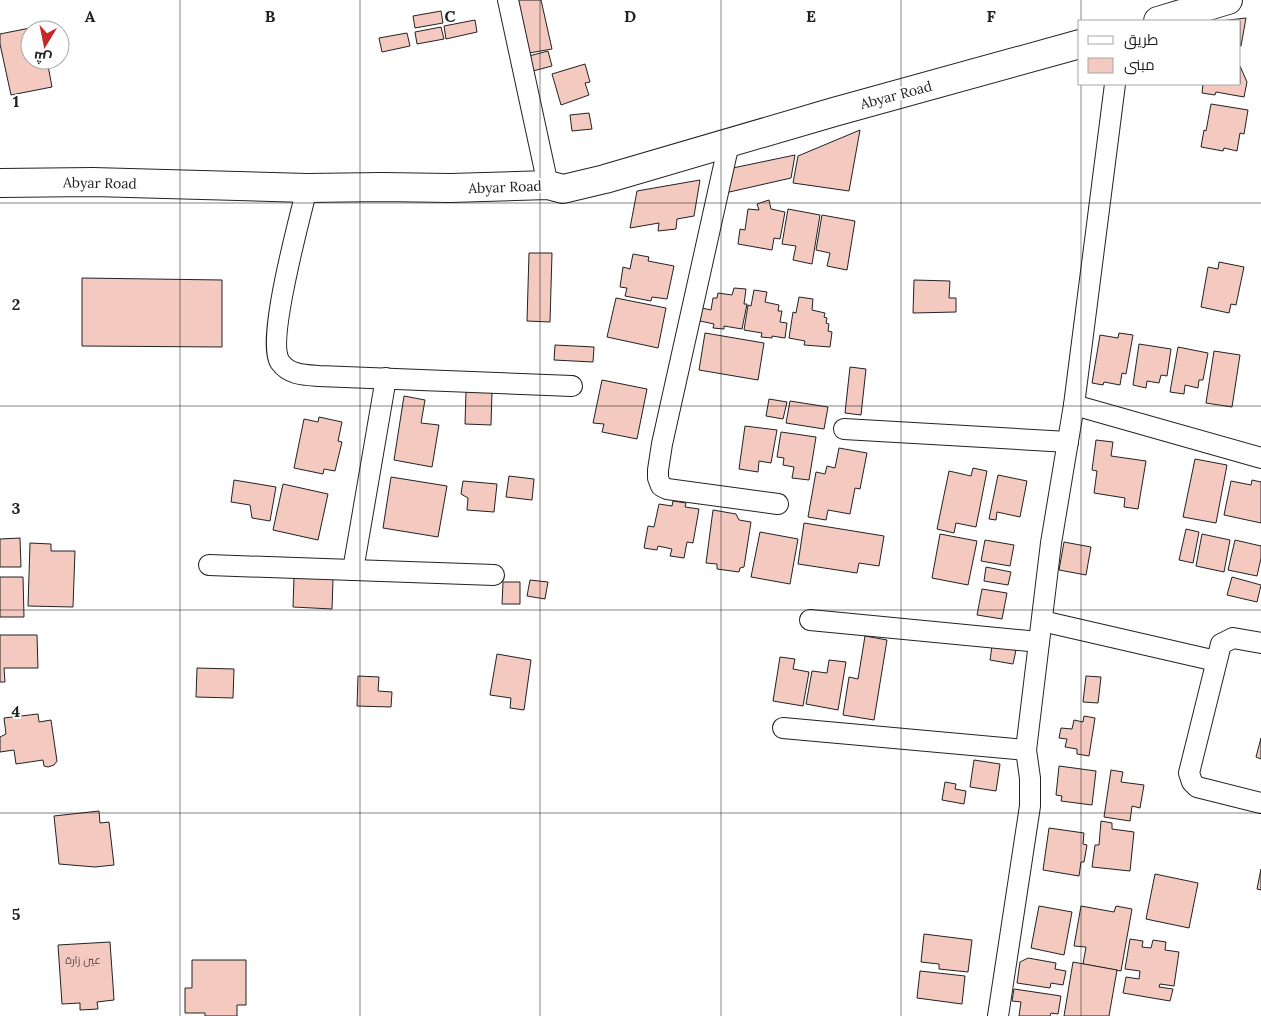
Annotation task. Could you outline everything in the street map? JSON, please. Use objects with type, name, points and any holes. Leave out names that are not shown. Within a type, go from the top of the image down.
[{"type":"main road","points":[[1161,20],[1219,1]]},
{"type":"main road","name":"Abyar Road","points":[[0,183],[93,182],[307,188],[450,188],[548,185],[563,189],[605,179],[834,112],[1078,45]]},
{"type":"street","points":[[508,0],[548,185]]},
{"type":"street","points":[[998,1016],[1030,806],[1030,778],[1026,750],[1051,543],[1074,405],[1115,85]]},
{"type":"street","points":[[729,143],[662,444],[658,478],[661,486],[667,488],[778,504]]},
{"type":"street","points":[[307,188],[284,288],[276,338],[279,361],[285,368],[299,374],[572,386]]},
{"type":"street","points":[[353,570],[386,378]]},
{"type":"street","points":[[1074,405],[1261,458]]},
{"type":"street","points":[[844,429],[1068,442]]},
{"type":"street","points":[[209,565],[494,575]]},
{"type":"street","points":[[810,620],[1039,642]]},
{"type":"street","points":[[1042,621],[1216,661]]},
{"type":"street","points":[[1261,643],[1233,638],[1221,644],[1189,773],[1192,782],[1197,787],[1261,803]]},
{"type":"street","points":[[783,728],[1026,750]]},
{"type":"building","points":[[518,0],[541,0],[552,49],[529,53]]},
{"type":"building","points":[[441,11],[443,23],[415,28],[413,16]]},
{"type":"building","points":[[1246,18],[1241,46],[1241,20],[1229,20]]},
{"type":"building","points":[[475,20],[477,32],[446,39],[444,26]]},
{"type":"building","points":[[441,27],[444,39],[417,44],[415,32]]},
{"type":"building","points":[[20,30],[20,70],[49,70],[52,87],[11,95],[0,44],[0,34]]},
{"type":"building","points":[[407,33],[410,46],[382,52],[379,38]]},
{"type":"building","points":[[548,51],[552,66],[533,71],[529,56]]},
{"type":"building","points":[[585,64],[590,82],[585,83],[589,95],[561,105],[552,74]]},
{"type":"building","points":[[1241,68],[1247,82],[1244,97],[1216,92],[1215,95],[1202,93],[1203,85],[1241,85]]},
{"type":"building","points":[[1211,104],[1248,110],[1244,134],[1240,133],[1237,151],[1224,148],[1223,151],[1201,147]]},
{"type":"building","points":[[589,113],[592,129],[572,131],[570,115]]},
{"type":"building","points":[[860,130],[849,191],[793,183],[798,156]]},
{"type":"building","points":[[795,155],[791,178],[725,193],[728,169]]},
{"type":"building","points":[[700,180],[694,216],[677,219],[676,229],[658,231],[659,223],[630,228],[637,191]]},
{"type":"building","points":[[769,200],[771,209],[785,212],[780,239],[774,238],[772,250],[738,244],[740,229],[745,230],[748,209],[759,210],[757,204]]},
{"type":"building","points":[[788,209],[820,215],[812,264],[793,260],[796,246],[782,244]]},
{"type":"building","points":[[822,215],[855,221],[847,270],[827,266],[830,253],[816,250]]},
{"type":"building","points":[[529,253],[552,253],[550,322],[527,321]]},
{"type":"building","points":[[633,254],[649,257],[648,261],[674,266],[667,299],[652,297],[651,301],[625,296],[627,288],[620,287],[623,267],[630,269]]},
{"type":"building","points":[[1219,262],[1244,267],[1236,305],[1231,304],[1229,313],[1201,307],[1208,267],[1218,269]]},
{"type":"building","points":[[82,278],[222,280],[222,347],[82,346]]},
{"type":"building","points":[[914,280],[950,281],[949,298],[956,298],[956,312],[913,313]]},
{"type":"building","points":[[734,288],[746,289],[744,304],[747,304],[742,329],[724,326],[724,329],[713,328],[714,324],[700,321],[702,308],[711,310],[713,298],[717,298],[718,293],[732,295]]},
{"type":"building","points":[[754,290],[767,292],[765,302],[779,305],[778,311],[782,311],[780,322],[787,323],[785,338],[761,337],[762,333],[744,330],[748,305],[751,306]]},
{"type":"building","points":[[799,297],[813,299],[812,310],[825,313],[826,323],[829,324],[828,331],[832,332],[830,347],[804,345],[805,341],[789,338],[793,312],[796,313]]},
{"type":"building","points":[[616,298],[666,308],[658,348],[607,337]]},
{"type":"building","points":[[705,333],[764,343],[758,380],[699,370]]},
{"type":"building","points":[[1119,333],[1133,335],[1126,374],[1122,373],[1120,385],[1104,382],[1103,385],[1092,383],[1100,335],[1118,338]]},
{"type":"building","points":[[1139,344],[1171,349],[1167,376],[1161,375],[1159,383],[1147,381],[1146,388],[1133,385]]},
{"type":"building","points":[[555,345],[594,347],[593,362],[554,360]]},
{"type":"building","points":[[1178,347],[1208,353],[1203,380],[1199,380],[1198,388],[1185,385],[1184,394],[1170,392]]},
{"type":"building","points":[[1214,351],[1240,355],[1232,407],[1206,403]]},
{"type":"building","points":[[850,367],[866,369],[861,415],[845,413]]},
{"type":"building","points":[[602,380],[647,389],[637,439],[602,432],[604,424],[593,423]]},
{"type":"building","points":[[466,391],[492,392],[491,425],[465,424]]},
{"type":"building","points":[[404,396],[425,400],[421,423],[439,425],[432,467],[394,460]]},
{"type":"building","points":[[769,399],[787,402],[783,419],[766,416]]},
{"type":"building","points":[[790,401],[828,407],[824,429],[786,423]]},
{"type":"building","points":[[319,417],[342,422],[338,441],[342,442],[335,471],[324,469],[323,474],[294,468],[304,419],[318,422]]},
{"type":"building","points":[[745,426],[777,430],[771,463],[759,461],[758,472],[739,469]]},
{"type":"building","points":[[781,432],[816,437],[809,480],[792,478],[794,467],[783,465],[784,458],[777,457]]},
{"type":"building","points":[[1096,440],[1113,442],[1111,456],[1146,461],[1138,509],[1124,507],[1125,498],[1094,493],[1097,471],[1092,470]]},
{"type":"building","points":[[839,448],[867,453],[860,489],[855,488],[850,514],[828,510],[826,520],[808,517],[816,472],[825,474],[827,466],[835,468]]},
{"type":"building","points":[[1195,459],[1227,465],[1216,523],[1183,517]]},
{"type":"building","points":[[973,468],[987,471],[976,527],[956,523],[954,533],[937,529],[949,471],[971,476]]},
{"type":"building","points":[[998,475],[1027,481],[1020,517],[997,512],[996,520],[989,519]]},
{"type":"building","points":[[509,476],[534,479],[532,500],[506,497]]},
{"type":"building","points":[[391,477],[447,486],[438,537],[383,528]]},
{"type":"building","points":[[234,480],[276,487],[270,521],[252,518],[250,505],[231,502]]},
{"type":"building","points":[[1252,480],[1261,482],[1261,523],[1224,515],[1231,481],[1251,485]]},
{"type":"building","points":[[463,481],[497,484],[494,512],[467,510],[468,498],[461,494]]},
{"type":"building","points":[[283,484],[328,494],[318,540],[273,530]]},
{"type":"building","points":[[673,501],[686,503],[685,507],[699,509],[693,543],[687,542],[684,558],[670,556],[672,549],[658,546],[657,550],[644,548],[648,526],[654,527],[659,504],[672,506]]},
{"type":"building","points":[[713,510],[736,514],[739,520],[751,522],[744,567],[740,568],[739,572],[717,569],[717,564],[706,563]]},
{"type":"building","points":[[804,523],[884,536],[879,566],[859,563],[857,573],[798,564]]},
{"type":"building","points":[[1186,529],[1199,532],[1193,563],[1179,560]]},
{"type":"building","points":[[760,532],[798,539],[790,584],[751,577]]},
{"type":"building","points":[[940,534],[977,541],[968,585],[932,578]]},
{"type":"building","points":[[1202,534],[1230,540],[1224,572],[1196,566]]},
{"type":"building","points":[[20,538],[21,567],[0,567],[0,539]]},
{"type":"building","points":[[985,540],[1014,545],[1010,566],[981,561]]},
{"type":"building","points":[[1235,540],[1261,546],[1261,558],[1257,576],[1228,570]]},
{"type":"building","points":[[1064,542],[1091,547],[1086,575],[1059,570]]},
{"type":"building","points":[[30,543],[51,544],[51,551],[75,551],[73,607],[28,606]]},
{"type":"building","points":[[986,567],[1011,572],[1008,585],[984,581]]},
{"type":"building","points":[[0,577],[23,577],[24,617],[0,617]]},
{"type":"building","points":[[294,577],[333,579],[332,609],[293,607]]},
{"type":"building","points":[[1232,577],[1261,585],[1257,602],[1227,595]]},
{"type":"building","points":[[530,580],[548,582],[545,599],[527,596]]},
{"type":"building","points":[[503,582],[520,582],[520,604],[502,604]]},
{"type":"building","points":[[982,589],[1007,593],[1002,619],[977,615]]},
{"type":"building","points":[[0,635],[37,635],[38,668],[4,668],[5,682],[0,682]]},
{"type":"building","points":[[865,636],[887,640],[874,720],[843,715],[849,677],[858,679]]},
{"type":"building","points":[[992,646],[1016,650],[1013,664],[990,660]]},
{"type":"building","points":[[497,654],[531,660],[524,710],[510,708],[511,698],[490,695]]},
{"type":"building","points":[[780,657],[795,659],[793,669],[809,672],[803,706],[773,701]]},
{"type":"building","points":[[829,660],[846,662],[838,710],[806,704],[812,671],[827,673]]},
{"type":"building","points":[[197,668],[234,669],[233,698],[196,697]]},
{"type":"building","points":[[358,676],[379,677],[378,691],[392,692],[391,707],[357,706]]},
{"type":"building","points":[[1086,676],[1101,677],[1098,703],[1083,702]]},
{"type":"building","points":[[38,714],[39,722],[51,720],[57,761],[54,765],[48,767],[44,766],[43,760],[16,764],[14,750],[0,752],[0,737],[6,734],[4,718]]},
{"type":"building","points":[[1084,716],[1095,718],[1089,756],[1077,754],[1077,749],[1065,747],[1067,739],[1059,738],[1061,728],[1072,729],[1074,720],[1083,722]]},
{"type":"building","points":[[1261,738],[1261,759],[1256,757]]},
{"type":"building","points":[[974,760],[1000,764],[996,791],[970,787]]},
{"type":"building","points":[[1059,766],[1096,771],[1092,805],[1061,801],[1062,796],[1056,795]]},
{"type":"building","points":[[1111,770],[1123,772],[1121,782],[1144,785],[1140,808],[1132,806],[1130,821],[1104,817]]},
{"type":"building","points":[[945,782],[956,784],[955,789],[966,791],[964,804],[942,800]]},
{"type":"building","points":[[99,811],[100,823],[109,822],[114,865],[95,867],[59,864],[54,816]]},
{"type":"building","points":[[1101,821],[1112,823],[1112,829],[1134,832],[1130,871],[1092,867],[1095,845],[1099,845]]},
{"type":"building","points":[[1049,828],[1084,833],[1083,844],[1087,845],[1084,862],[1081,862],[1079,876],[1043,870]]},
{"type":"building","points":[[1261,869],[1261,890],[1257,889]]},
{"type":"building","points":[[1155,874],[1198,883],[1189,928],[1146,919]]},
{"type":"building","points":[[1039,906],[1072,912],[1064,955],[1031,948]]},
{"type":"building","points":[[1081,906],[1114,912],[1116,906],[1132,909],[1121,971],[1083,964],[1086,947],[1074,946]]},
{"type":"building","points":[[924,934],[972,940],[968,972],[939,969],[939,964],[921,962]]},
{"type":"building","points":[[1130,939],[1143,941],[1142,947],[1151,948],[1153,940],[1166,942],[1165,950],[1179,952],[1174,986],[1160,984],[1159,987],[1173,989],[1170,1001],[1123,993],[1126,977],[1139,979],[1140,971],[1125,969]]},
{"type":"building","points":[[110,942],[114,1000],[97,1002],[98,1009],[80,1010],[80,1003],[62,1004],[58,945]]},
{"type":"building","points":[[1028,958],[1056,963],[1055,969],[1066,971],[1063,985],[1051,983],[1050,988],[1017,983],[1020,962]]},
{"type":"building","points":[[192,960],[246,960],[246,1005],[237,1005],[237,1016],[205,1016],[205,1013],[185,1013],[185,988],[192,988]]},
{"type":"building","points":[[1073,962],[1117,970],[1109,1016],[1064,1016]]},
{"type":"building","points":[[920,971],[965,976],[962,1004],[917,998]]},
{"type":"building","points":[[1014,989],[1061,996],[1058,1014],[1051,1013],[1050,1016],[1019,1016],[1021,1002],[1012,1001]]}]
